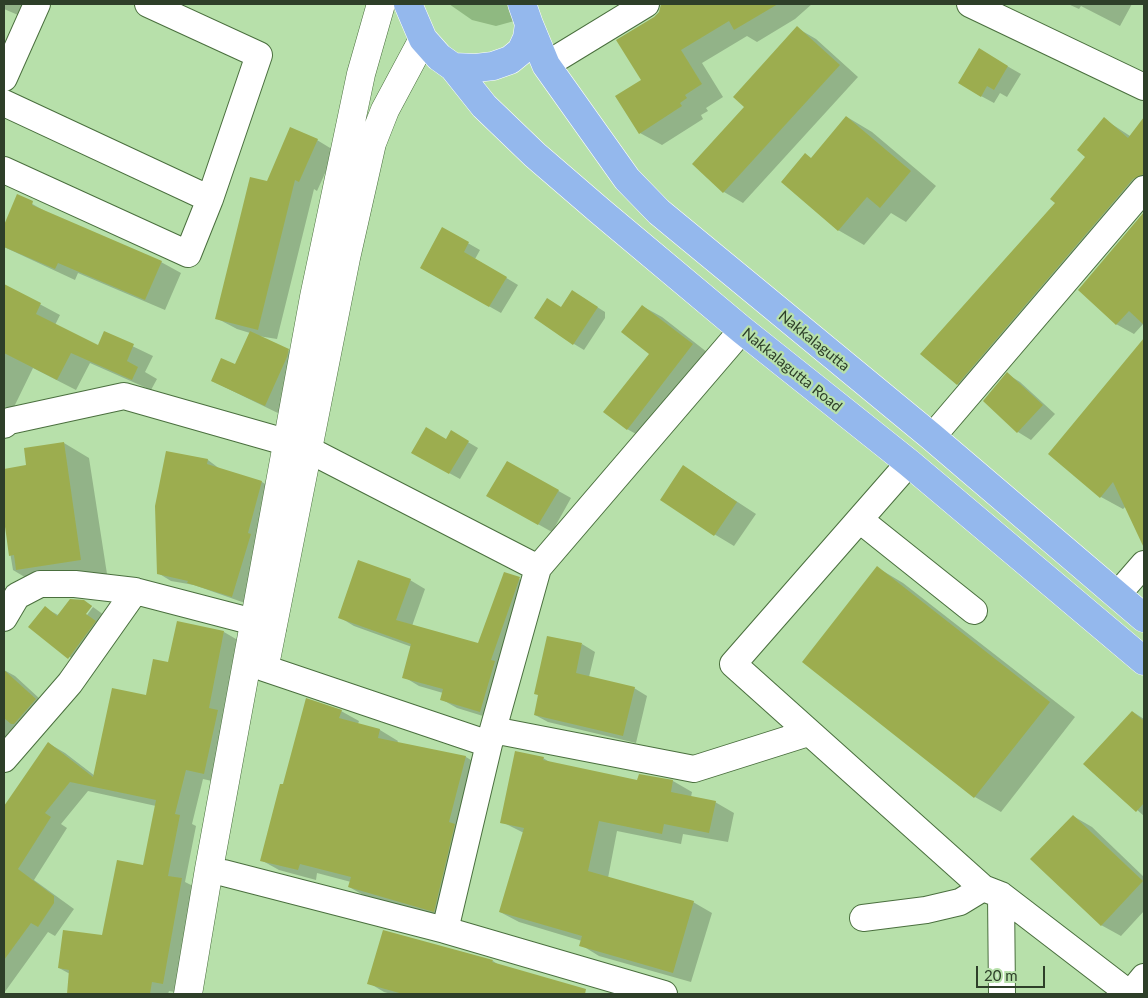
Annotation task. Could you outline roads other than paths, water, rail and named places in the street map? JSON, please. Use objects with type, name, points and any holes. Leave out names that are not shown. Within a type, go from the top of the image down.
[{"type":"main road","name":"Nakkalagutta Road","points":[[408,4],[423,39],[439,57],[453,66],[484,106],[535,155],[742,330],[909,463],[1144,661]]},
{"type":"main road","name":"Nakkalagutta","points":[[525,14],[546,65],[627,179],[659,212],[932,437],[1144,618]]},
{"type":"main road","points":[[453,66],[476,68],[493,66],[510,60],[521,51],[527,38],[525,14]]},
{"type":"street","points":[[4,78],[37,4]]},
{"type":"street","points":[[4,170],[188,254],[210,199],[259,55],[148,4]]},
{"type":"street","points":[[299,446],[314,297],[362,74],[381,4]]},
{"type":"street","points":[[546,65],[646,4]]},
{"type":"street","points":[[970,4],[1144,87]]},
{"type":"street","points":[[188,994],[193,953],[299,446],[346,258],[372,143],[385,110],[423,39]]},
{"type":"street","points":[[4,104],[210,199]]},
{"type":"street","points":[[932,437],[1144,189]]},
{"type":"street","points":[[444,930],[491,737],[538,568],[742,330]]},
{"type":"street","points":[[4,425],[10,421],[124,396],[299,446],[538,568]]},
{"type":"street","points":[[909,463],[733,664],[808,733],[992,891],[1130,994],[1144,977]]},
{"type":"street","points":[[860,520],[974,611]]},
{"type":"street","points":[[1118,595],[1144,564]]},
{"type":"street","points":[[4,618],[17,596],[40,584],[76,584],[135,591],[263,625]]},
{"type":"street","points":[[4,759],[70,683],[135,591]]},
{"type":"street","points":[[207,994],[224,873],[264,668],[263,625]]},
{"type":"street","points":[[264,668],[491,737],[694,769],[808,733]]},
{"type":"street","points":[[224,873],[444,930],[664,994]]},
{"type":"street","points":[[863,918],[926,910],[960,902],[992,891]]},
{"type":"street","points":[[992,891],[1002,994]]}]
